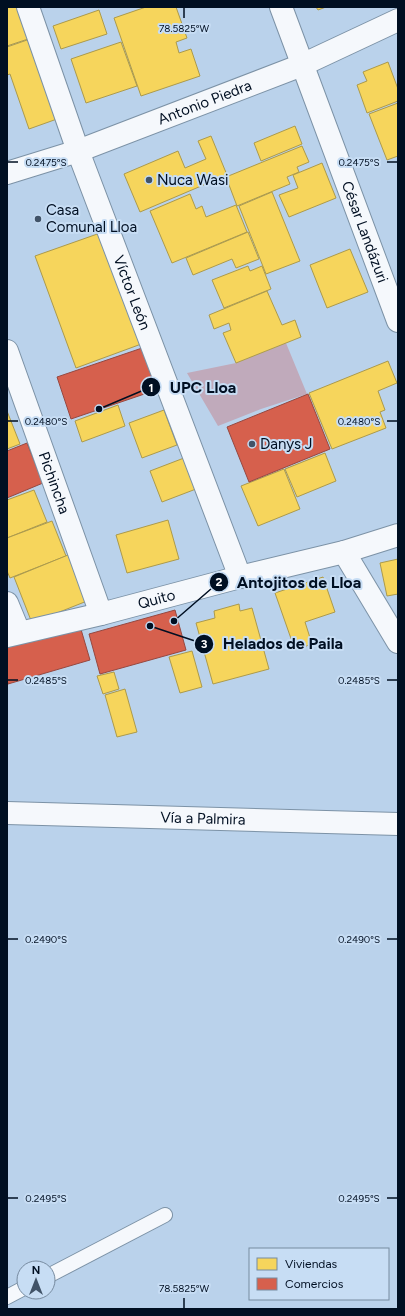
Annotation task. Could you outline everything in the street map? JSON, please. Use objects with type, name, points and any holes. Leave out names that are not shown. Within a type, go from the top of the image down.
[{"type":"street","name":"Víctor León","points":[[28,7],[78,151],[240,577]]},
{"type":"street","name":"César Landázuri","points":[[281,7],[398,321]]},
{"type":"street","name":"Antonio Piedra","points":[[7,173],[78,151],[302,65],[398,20]]},
{"type":"street","name":"Pichincha","points":[[7,351],[101,614]]},
{"type":"street","name":"Quito","points":[[13,634],[101,614],[240,577],[344,552],[398,535]]},
{"type":"street","points":[[344,552],[398,642]]},
{"type":"street","points":[[7,603],[13,634]]},
{"type":"street","name":"Vía a Palmira","points":[[7,813],[398,824]]},
{"type":"lane","points":[[56,1272],[165,1215]]},
{"type":"lane","points":[[7,1297],[16,1292]]},
{"type":"shaded area","points":[[286,343],[307,394],[261,409],[218,426],[187,373],[236,363]]},
{"type":"building: Viviendas","points":[[7,7],[20,7],[31,38],[7,46]]},
{"type":"building: Viviendas","points":[[146,7],[176,7],[187,38],[176,42],[179,53],[191,49],[200,76],[141,96],[114,18]]},
{"type":"building: Viviendas","points":[[316,7],[326,7],[318,10]]},
{"type":"building: Viviendas","points":[[99,10],[107,34],[61,49],[53,26]]},
{"type":"building: Viviendas","points":[[30,39],[57,119],[29,129],[10,74],[7,75],[7,47]]},
{"type":"building: Viviendas","points":[[121,42],[137,86],[86,103],[71,59]]},
{"type":"building: Viviendas","points":[[388,62],[398,89],[398,101],[367,113],[357,85],[367,81],[363,72]]},
{"type":"building: Viviendas","points":[[398,103],[398,156],[387,160],[369,114]]},
{"type":"building: Viviendas","points":[[295,126],[302,144],[261,161],[254,143]]},
{"type":"building: Viviendas","points":[[211,136],[227,175],[140,212],[124,174],[178,151],[185,168],[206,159],[198,141]]},
{"type":"building: Viviendas","points":[[302,146],[309,162],[297,167],[299,172],[287,177],[290,184],[237,206],[226,177]]},
{"type":"building: Viviendas","points":[[322,163],[336,198],[289,217],[279,195],[298,188],[293,175]]},
{"type":"building: Viviendas","points":[[272,192],[300,261],[266,274],[239,206]]},
{"type":"building: Viviendas","points":[[190,194],[196,209],[202,206],[206,217],[236,205],[247,232],[172,263],[150,211]]},
{"type":"building: Viviendas","points":[[103,232],[144,343],[76,368],[35,256]]},
{"type":"building: Viviendas","points":[[248,232],[259,259],[236,268],[232,259],[193,275],[186,258]]},
{"type":"building: Viviendas","points":[[350,249],[368,292],[327,308],[310,265]]},
{"type":"building: Viviendas","points":[[248,266],[250,271],[262,266],[271,289],[224,308],[212,280]]},
{"type":"building: Viviendas","points":[[267,291],[282,325],[295,320],[301,337],[236,363],[223,333],[231,330],[229,323],[214,329],[209,315]]},
{"type":"building: Viviendas","points":[[388,361],[397,383],[378,391],[385,410],[380,412],[386,428],[332,449],[309,393]]},
{"type":"building: Viviendas","points":[[118,405],[125,426],[82,442],[75,421]]},
{"type":"building: Viviendas","points":[[164,410],[177,445],[142,458],[129,423]]},
{"type":"building: Viviendas","points":[[7,411],[20,444],[7,449]]},
{"type":"building: Viviendas","points":[[325,453],[336,481],[297,497],[285,469]]},
{"type":"building: Viviendas","points":[[184,458],[196,489],[162,502],[150,471]]},
{"type":"building: Viviendas","points":[[284,469],[300,509],[258,526],[241,486]]},
{"type":"building: Viviendas","points":[[34,490],[47,522],[7,538],[7,500]]},
{"type":"building: Viviendas","points":[[168,520],[179,559],[127,573],[116,535]]},
{"type":"building: Viviendas","points":[[52,521],[66,556],[10,578],[7,571],[7,538]]},
{"type":"building: Viviendas","points":[[68,555],[87,601],[32,623],[14,577]]},
{"type":"building: Viviendas","points":[[398,559],[398,594],[387,596],[380,563]]},
{"type":"building: Viviendas","points":[[323,577],[335,612],[305,622],[312,644],[295,650],[275,593]]},
{"type":"building: Viviendas","points":[[239,604],[240,611],[252,608],[269,669],[213,684],[196,623],[215,618],[214,611]]},
{"type":"building: Viviendas","points":[[192,651],[202,687],[180,693],[169,657]]},
{"type":"building: Viviendas","points":[[114,672],[119,689],[103,694],[97,676]]},
{"type":"building: Viviendas","points":[[125,689],[137,732],[117,737],[105,695]]},
{"type":"building: Comercios","points":[[148,346],[162,388],[71,419],[57,377]]},
{"type":"building: Comercios","points":[[308,394],[330,449],[249,482],[227,427]]},
{"type":"building: Comercios","points":[[27,443],[43,483],[7,498],[7,451]]},
{"type":"building: Comercios","points":[[175,610],[186,650],[100,674],[89,634]]},
{"type":"building: Comercios","points":[[80,626],[90,660],[8,684],[7,646]]},
{"type":"place","name":"Nuca Wasi","points":[[149,180]]},
{"type":"place","name":"Casa Comunal Lloa","points":[[38,219]]},
{"type":"place","name":"UPC Lloa","points":[[99,409]]},
{"type":"place","name":"Danys J","points":[[252,444]]},
{"type":"place","name":"Antojitos de Lloa","points":[[174,621]]},
{"type":"place","name":"Helados de Paila","points":[[150,626]]}]
